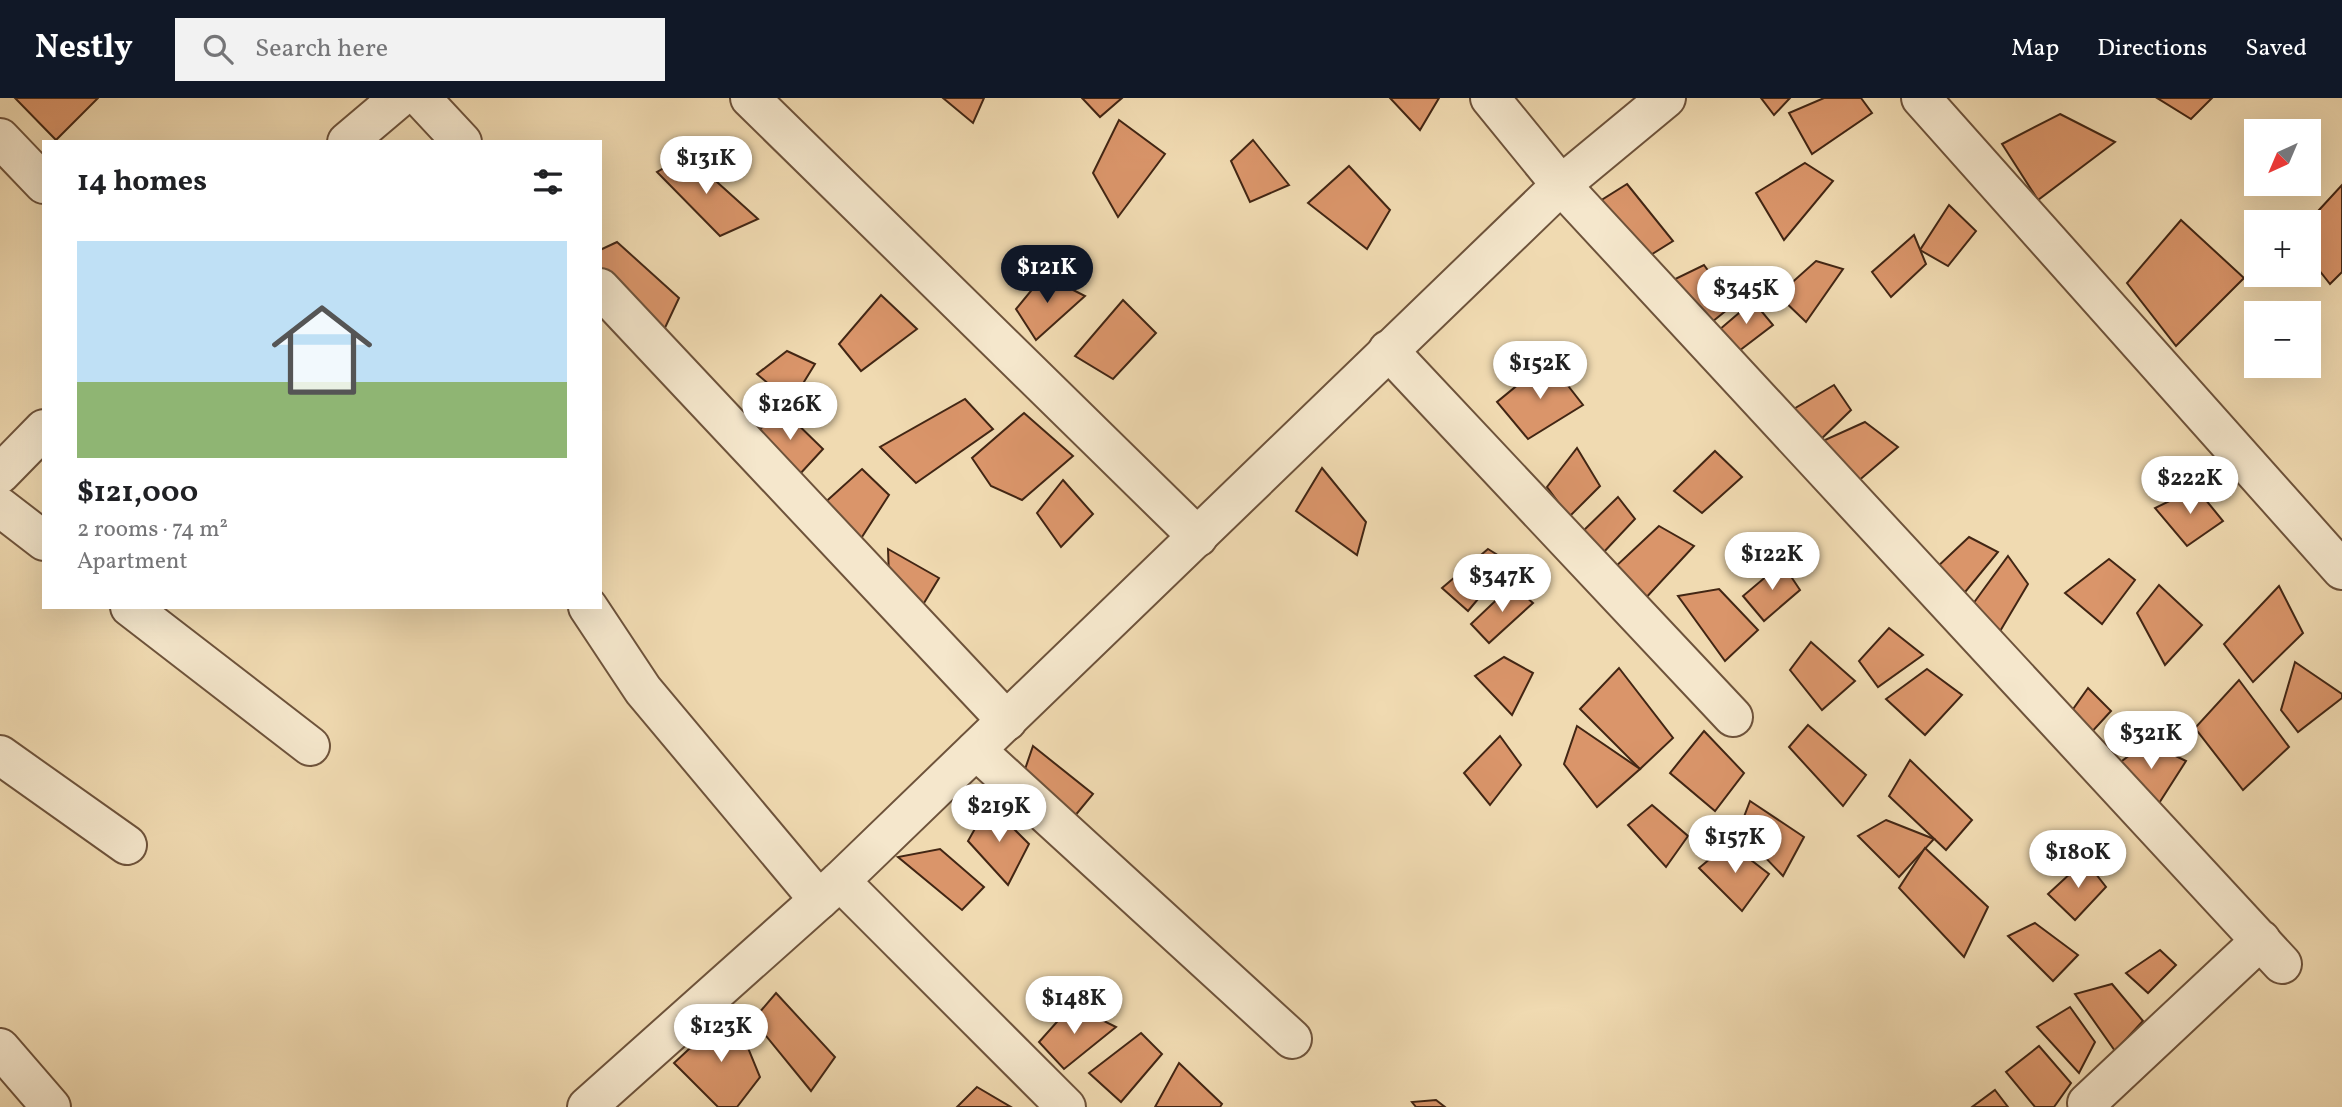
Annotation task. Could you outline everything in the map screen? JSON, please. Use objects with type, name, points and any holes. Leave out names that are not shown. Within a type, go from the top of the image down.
[{"type":"street","points":[[349,140],[399,98]]},
{"type":"street","points":[[421,98],[461,140]]},
{"type":"street","points":[[750,98],[1198,537]]},
{"type":"street","points":[[1490,98],[1561,185],[2271,952],[2087,1103]]},
{"type":"street","points":[[587,1107],[830,891],[1561,185],[1666,98]]},
{"type":"street","points":[[1921,98],[2342,570]]},
{"type":"street","points":[[0,138],[42,182]]},
{"type":"street","points":[[602,290],[1007,721]]},
{"type":"street","points":[[1388,351],[1733,717]]},
{"type":"street","points":[[0,474],[42,431]]},
{"type":"street","points":[[0,508],[42,540]]},
{"type":"street","points":[[133,609],[310,746]]},
{"type":"street","points":[[589,609],[643,690],[830,891],[1066,1107]]},
{"type":"street","points":[[976,750],[1292,1039]]},
{"type":"street","points":[[0,755],[128,845]]},
{"type":"street","points":[[0,1048],[51,1107]]},
{"type":"building","points":[[15,98],[98,98],[56,140]]},
{"type":"building","points":[[943,98],[984,98],[973,123]]},
{"type":"building","points":[[1082,98],[1122,98],[1100,117]]},
{"type":"building","points":[[1390,98],[1439,98],[1420,130]]},
{"type":"building","points":[[1761,98],[1790,98],[1774,115]]},
{"type":"building","points":[[1824,98],[1861,98],[1872,113],[1812,154],[1789,113]]},
{"type":"building","points":[[2157,98],[2212,98],[2191,119]]},
{"type":"building","points":[[2060,114],[2115,142],[2038,200],[2002,144]]},
{"type":"building","points":[[1119,120],[1165,154],[1118,217],[1093,173]]},
{"type":"building","points":[[1253,140],[1289,185],[1250,202],[1231,161]]},
{"type":"building","points":[[687,155],[758,219],[720,236],[657,172]]},
{"type":"building","points":[[1805,163],[1833,181],[1784,240],[1756,193]]},
{"type":"building","points":[[1349,166],[1390,210],[1367,249],[1308,203]]},
{"type":"building","points":[[1627,184],[1673,241],[1649,256],[1600,201]]},
{"type":"building","points":[[2342,185],[2342,272],[2330,284],[2321,273],[2319,210]]},
{"type":"building","points":[[1949,205],[1976,231],[1948,266],[1920,250]]},
{"type":"building","points":[[2181,220],[2244,278],[2176,346],[2127,283]]},
{"type":"building","points":[[1914,235],[1926,264],[1891,297],[1872,272]]},
{"type":"building","points":[[617,242],[679,298],[663,332],[602,273],[602,249]]},
{"type":"building","points":[[1816,261],[1843,269],[1806,322],[1778,295]]},
{"type":"building","points":[[1704,265],[1733,305],[1712,322],[1669,282]]},
{"type":"building","points":[[1044,275],[1085,296],[1036,340],[1016,309]]},
{"type":"building","points":[[881,295],[917,329],[861,371],[839,344]]},
{"type":"building","points":[[1123,300],[1156,333],[1113,379],[1075,356]]},
{"type":"building","points":[[1753,301],[1773,325],[1739,351],[1719,330]]},
{"type":"building","points":[[787,351],[815,364],[791,403],[757,374]]},
{"type":"building","points":[[1548,360],[1583,405],[1528,439],[1497,402]]},
{"type":"building","points":[[1834,385],[1851,410],[1816,444],[1787,413]]},
{"type":"building","points":[[965,399],[993,429],[916,483],[880,447]]},
{"type":"building","points":[[785,412],[823,449],[799,475],[755,432]]},
{"type":"building","points":[[1024,413],[1073,456],[1022,500],[991,486],[972,458]]},
{"type":"building","points":[[1865,422],[1898,447],[1856,483],[1816,444]]},
{"type":"building","points":[[1577,448],[1600,486],[1569,517],[1547,487]]},
{"type":"building","points":[[1715,451],[1742,477],[1702,513],[1674,491]]},
{"type":"building","points":[[1322,468],[1366,522],[1357,555],[1296,511]]},
{"type":"building","points":[[862,469],[889,495],[860,540],[820,507]]},
{"type":"building","points":[[1063,480],[1093,514],[1061,547],[1037,513]]},
{"type":"building","points":[[2196,488],[2223,521],[2187,546],[2155,508]]},
{"type":"building","points":[[1618,497],[1635,519],[1601,555],[1579,535]]},
{"type":"building","points":[[1659,526],[1694,546],[1643,601],[1614,568]]},
{"type":"building","points":[[1969,537],[1998,552],[1961,597],[1935,569]]},
{"type":"building","points":[[888,549],[939,578],[921,608],[889,577]]},
{"type":"building","points":[[1488,549],[1509,562],[1468,611],[1442,588]]},
{"type":"building","points":[[2008,556],[2028,584],[1999,633],[1970,608]]},
{"type":"building","points":[[2109,559],[2135,580],[2102,624],[2065,593]]},
{"type":"building","points":[[1782,563],[1800,590],[1764,621],[1743,596]]},
{"type":"building","points":[[1512,585],[1533,603],[1489,643],[1471,624]]},
{"type":"building","points":[[2159,585],[2202,625],[2165,665],[2137,613]]},
{"type":"building","points":[[2279,586],[2303,633],[2253,682],[2224,644]]},
{"type":"building","points":[[1719,589],[1758,630],[1725,661],[1678,596]]},
{"type":"building","points":[[1889,628],[1923,655],[1878,687],[1859,661]]},
{"type":"building","points":[[1811,642],[1855,681],[1822,710],[1790,670]]},
{"type":"building","points":[[1504,657],[1533,673],[1512,715],[1475,676]]},
{"type":"building","points":[[2295,662],[2342,694],[2342,698],[2298,732],[2281,710]]},
{"type":"building","points":[[1619,668],[1673,738],[1640,769],[1580,709]]},
{"type":"building","points":[[1927,669],[1962,695],[1925,735],[1886,699]]},
{"type":"building","points":[[2239,680],[2289,747],[2243,790],[2195,728]]},
{"type":"building","points":[[2088,688],[2111,711],[2089,735],[2071,712]]},
{"type":"building","points":[[1808,725],[1866,775],[1843,806],[1789,747]]},
{"type":"building","points":[[1577,726],[1640,769],[1597,807],[1564,764]]},
{"type":"building","points":[[1704,731],[1744,773],[1715,811],[1670,773]]},
{"type":"building","points":[[1500,736],[1521,765],[1490,805],[1464,773]]},
{"type":"building","points":[[2147,742],[2186,761],[2156,808],[2114,767]]},
{"type":"building","points":[[1033,746],[1093,794],[1074,817],[1023,775]]},
{"type":"building","points":[[1910,760],[1972,820],[1946,850],[1889,796]]},
{"type":"building","points":[[1750,801],[1804,837],[1783,876],[1739,830]]},
{"type":"building","points":[[989,804],[1029,844],[1008,885],[968,841]]},
{"type":"building","points":[[1652,805],[1688,836],[1666,867],[1628,825]]},
{"type":"building","points":[[1886,820],[1934,839],[1899,877],[1858,836]]},
{"type":"building","points":[[1729,843],[1769,874],[1742,911],[1699,868]]},
{"type":"building","points":[[1925,848],[1988,907],[1964,957],[1899,888]]},
{"type":"building","points":[[940,849],[984,887],[962,910],[898,857]]},
{"type":"building","points":[[2085,860],[2106,887],[2075,920],[2048,894]]},
{"type":"building","points":[[2035,923],[2078,955],[2053,981],[2008,936]]},
{"type":"building","points":[[2160,950],[2176,965],[2148,993],[2126,973]]},
{"type":"building","points":[[2112,984],[2143,1021],[2115,1051],[2075,994]]},
{"type":"building","points":[[776,993],[835,1057],[811,1091],[753,1020]]},
{"type":"building","points":[[1072,1005],[1116,1027],[1064,1069],[1039,1042]]},
{"type":"building","points":[[2070,1007],[2095,1042],[2079,1073],[2037,1027]]},
{"type":"building","points":[[732,1009],[760,1077],[737,1107],[718,1107],[674,1063]]},
{"type":"building","points":[[1141,1033],[1162,1054],[1121,1102],[1089,1073]]},
{"type":"building","points":[[2039,1046],[2071,1083],[2054,1107],[2035,1107],[2006,1072]]},
{"type":"building","points":[[1179,1063],[1222,1104],[1220,1107],[1155,1107]]},
{"type":"building","points":[[977,1087],[1011,1107],[957,1107]]},
{"type":"building","points":[[1995,1090],[2008,1107],[1972,1107]]},
{"type":"building","points":[[1436,1100],[1445,1107],[1416,1107],[1412,1102]]}]
